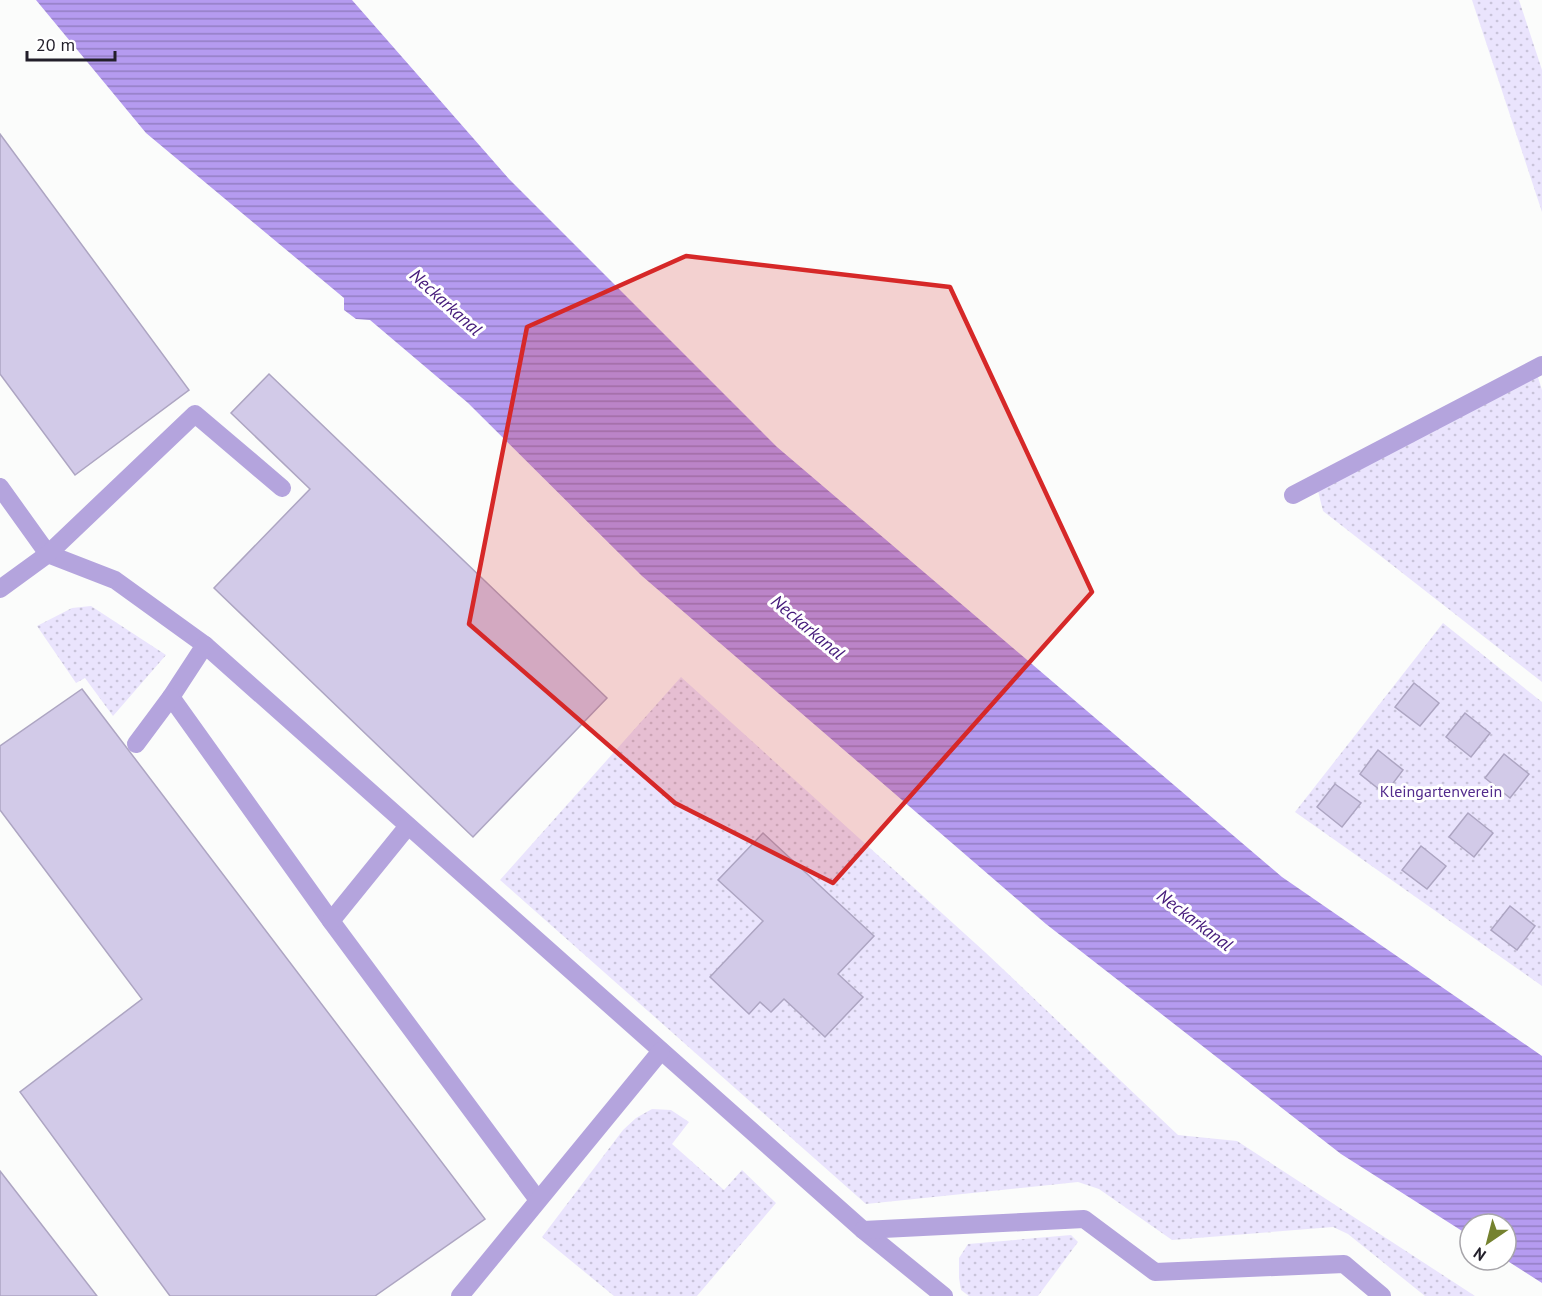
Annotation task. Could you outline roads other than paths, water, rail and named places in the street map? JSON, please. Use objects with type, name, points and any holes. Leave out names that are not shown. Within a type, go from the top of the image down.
[{"type":"lane","points":[[1293,495],[1542,364]]},
{"type":"lane","points":[[0,589],[48,554],[195,414],[282,488]]},
{"type":"lane","points":[[0,488],[48,554],[115,580],[205,645],[863,1230],[944,1296]]},
{"type":"lane","points":[[136,744],[171,697],[205,645]]},
{"type":"lane","points":[[171,697],[331,921],[538,1200]]},
{"type":"lane","points":[[331,921],[408,826]]},
{"type":"lane","points":[[460,1296],[661,1051]]},
{"type":"lane","points":[[863,1230],[1084,1219],[1155,1272],[1344,1264],[1382,1296]]},
{"type":"water","name":"Neckarkanal","points":[[36,0],[352,0],[509,179],[777,447],[1282,877],[1542,1056],[1542,1283],[1518,1268],[1518,1212],[1458,1212],[1458,1228],[1341,1154],[1046,924],[642,576],[468,403],[370,320],[356,319],[344,310],[344,298],[146,133]]},
{"type":"park label","name":"Kleingartenverein","points":[[1441,791]]}]
